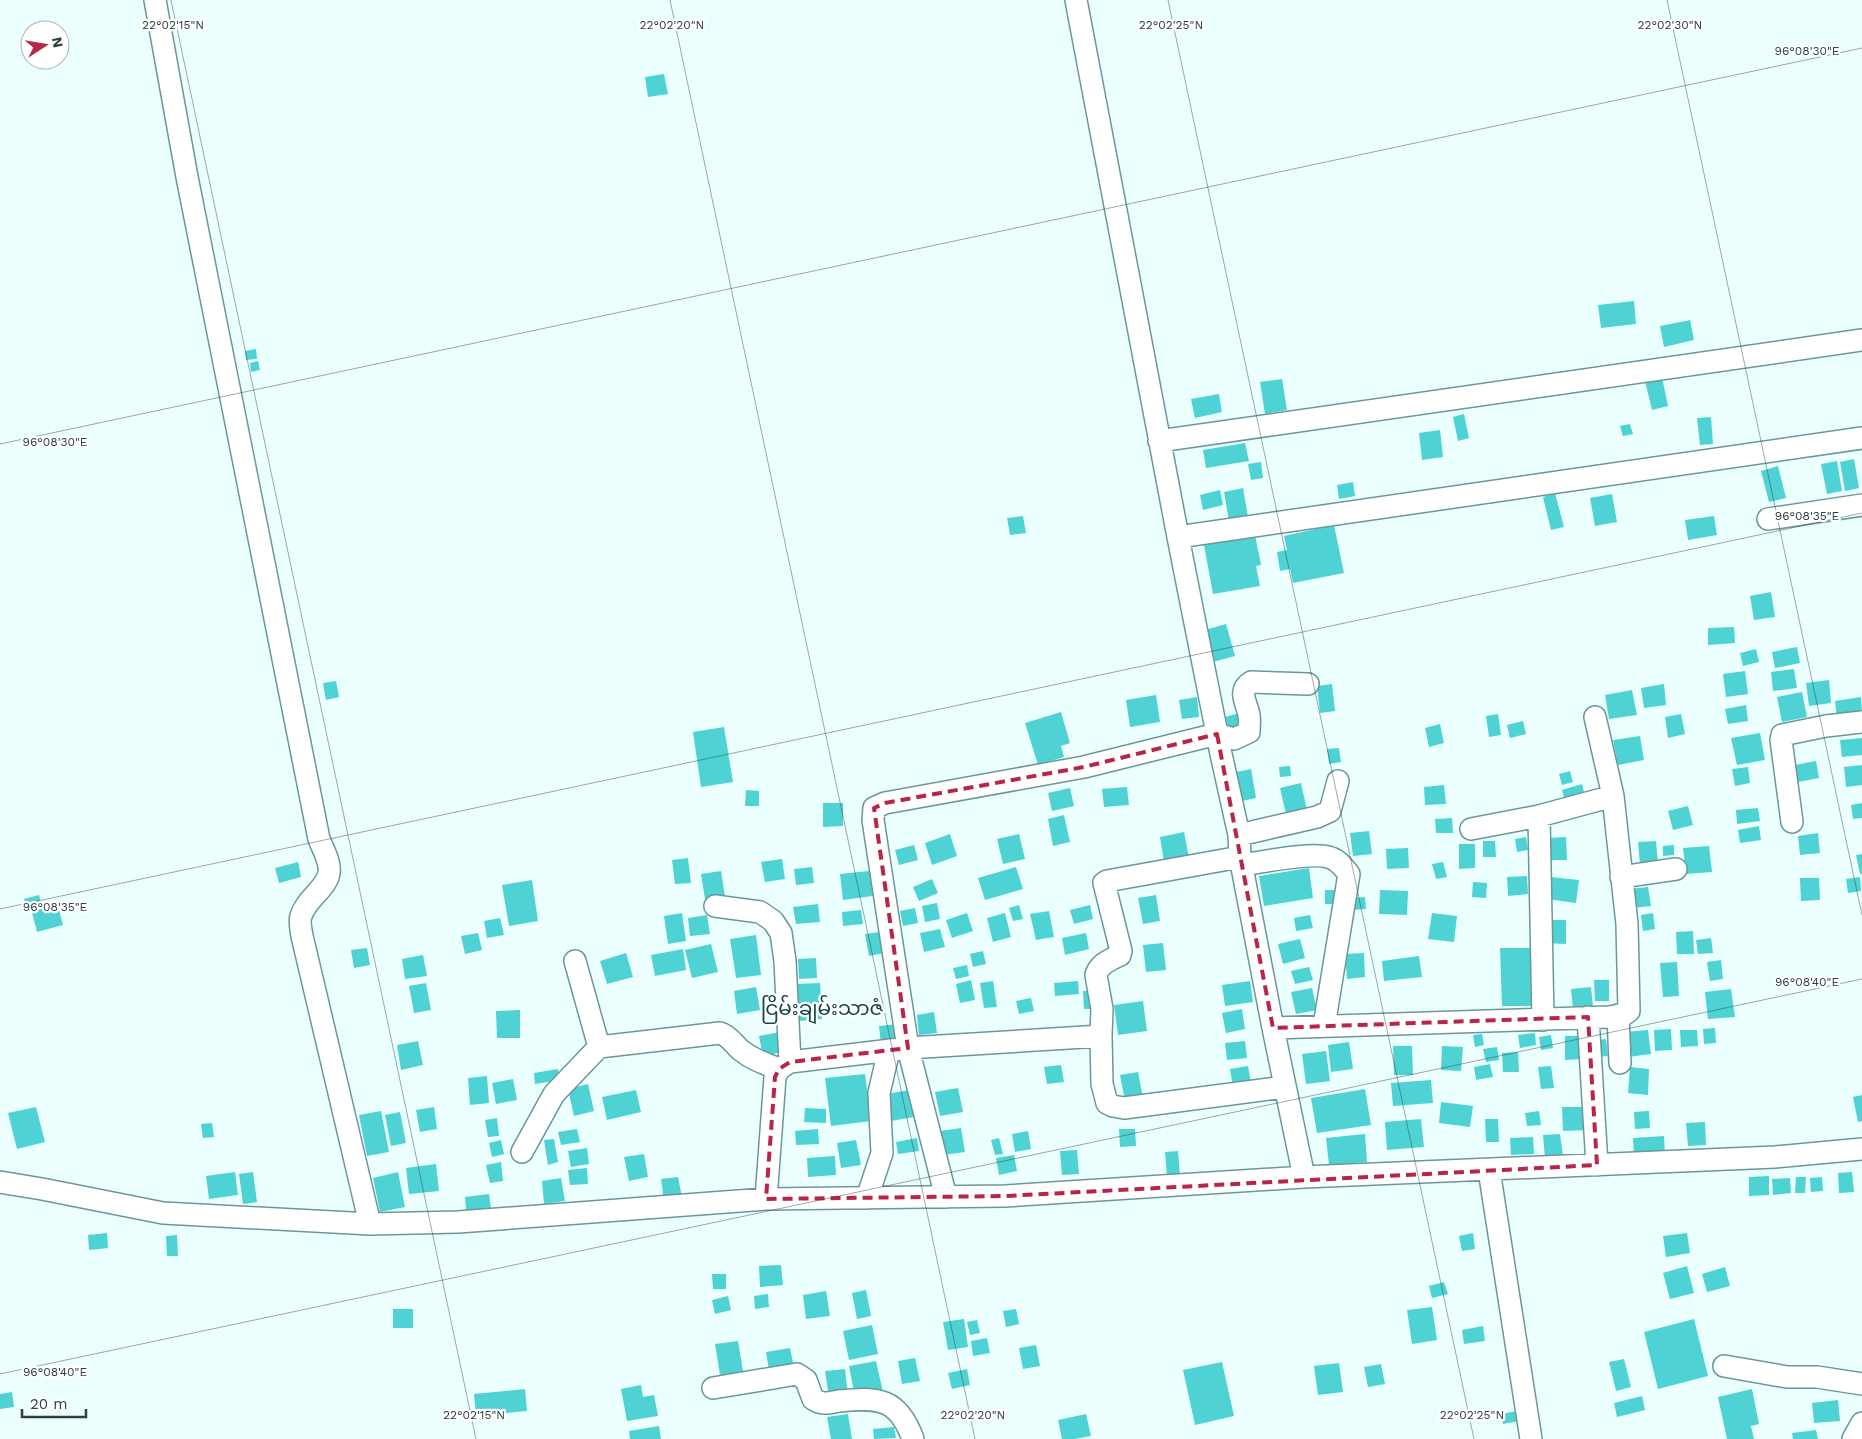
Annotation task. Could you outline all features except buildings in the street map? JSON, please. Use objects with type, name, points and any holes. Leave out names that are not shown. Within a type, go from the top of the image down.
[{"type":"street","points":[[154,0],[187,177],[319,839],[330,872],[326,881],[308,901],[300,917],[302,936],[370,1224]]},
{"type":"street","points":[[1076,0],[1159,441],[1217,734],[1240,836],[1241,861],[1304,1177]]},
{"type":"street","points":[[1159,441],[1862,340]]},
{"type":"street","points":[[1178,537],[1862,438]]},
{"type":"street","points":[[1768,519],[1862,505]]},
{"type":"street","points":[[946,1197],[899,1049],[873,820],[874,808],[885,803],[1084,767],[1217,734],[1234,739],[1250,732],[1249,716],[1243,693],[1246,685],[1251,682],[1308,684]]},
{"type":"street","points":[[1273,1028],[1543,1020],[1618,1016],[1629,1011],[1626,924],[1613,796],[1596,717]]},
{"type":"street","points":[[1792,822],[1781,740],[1782,735],[1826,726],[1862,722]]},
{"type":"street","points":[[1240,836],[1330,812],[1338,781]]},
{"type":"street","points":[[1471,829],[1539,816],[1613,796]]},
{"type":"street","points":[[1539,816],[1543,1020]]},
{"type":"street","points":[[1285,1087],[1124,1108],[1107,1103],[1102,1084],[1102,1009],[1096,975],[1100,966],[1120,955],[1121,951],[1104,883],[1241,861],[1328,856],[1337,861],[1349,874],[1324,1026]]},
{"type":"street","points":[[1622,877],[1676,868]]},
{"type":"street","points":[[715,906],[760,912],[773,921],[781,933],[785,961],[785,1065],[775,1077],[766,1199]]},
{"type":"street","points":[[575,961],[599,1046]]},
{"type":"street","points":[[1618,1016],[1620,1063]]},
{"type":"street","points":[[1588,1017],[1596,1165]]},
{"type":"street","points":[[522,1152],[554,1094],[599,1046],[720,1033],[726,1035],[741,1050],[758,1061],[785,1065],[899,1049],[1101,1036]]},
{"type":"street","points":[[867,1198],[882,1153],[879,1093],[899,1049]]},
{"type":"street","points":[[0,1182],[163,1213],[370,1224],[458,1222],[766,1199],[1004,1196],[1304,1177],[1775,1157],[1862,1149]]},
{"type":"street","points":[[1489,1170],[1531,1439]]},
{"type":"street","points":[[1724,1366],[1787,1377],[1817,1377],[1862,1384]]},
{"type":"street","points":[[713,1388],[798,1374],[806,1380],[812,1399],[820,1404],[856,1399],[881,1400],[902,1415],[913,1439]]},
{"type":"street","points":[[1854,1439],[1862,1423]]},
{"type":"highlighted area","points":[[1217,734],[1273,1028],[1588,1017],[1597,1165],[1005,1196],[766,1199],[775,1077],[779,1069],[790,1062],[908,1048],[874,808],[885,803],[1084,767]]},
{"type":"district","name":"ငြိမ်းချမ်းသာဇံ","points":[[822,1008]]}]
